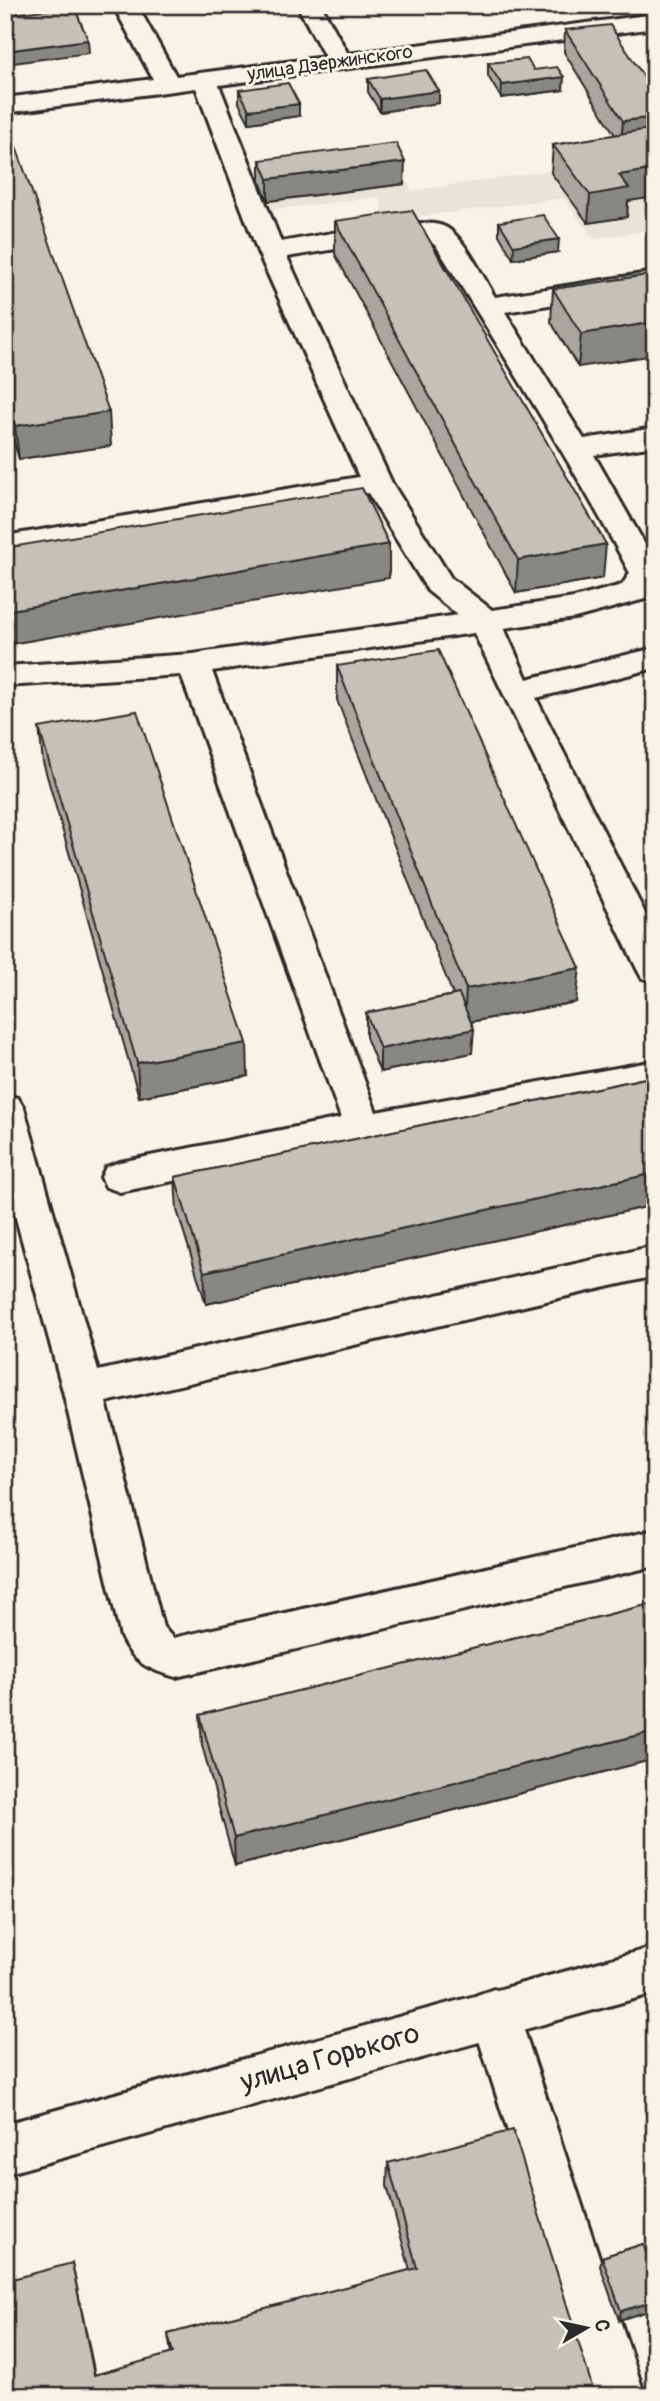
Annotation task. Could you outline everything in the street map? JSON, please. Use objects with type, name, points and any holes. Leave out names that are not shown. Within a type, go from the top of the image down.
[{"type":"street","points":[[125,5],[168,84]]},
{"type":"street","points":[[309,5],[340,62]]},
{"type":"street","name":"улица Дзержинского","points":[[5,106],[655,21]]},
{"type":"street","points":[[205,80],[271,252],[377,483],[439,584],[485,621],[517,692],[655,969]]},
{"type":"street","points":[[5,676],[193,664],[575,608],[634,592],[645,573],[576,449],[447,242],[437,233],[384,233],[271,252]]},
{"type":"street","points":[[487,306],[655,280]]},
{"type":"street","points":[[576,449],[655,437]]},
{"type":"street","points":[[5,545],[377,483]]},
{"type":"street","points":[[517,692],[655,658]]},
{"type":"street","points":[[193,664],[363,1128]]},
{"type":"street","points":[[120,1177],[363,1128],[655,1075]]},
{"type":"street","points":[[5,1108],[83,1391],[144,1637],[159,1653],[176,1658],[655,1548]]},
{"type":"street","points":[[83,1391],[655,1261]]},
{"type":"street","name":"улица Горького","points":[[5,2149],[494,2012],[655,1970]]},
{"type":"street","points":[[494,2012],[618,2396]]},
{"type":"shaded area","points":[[655,155],[655,229],[594,239],[563,198],[385,221],[380,197],[268,210],[256,177],[394,157],[412,191]]},
{"type":"building","points":[[74,6],[88,40],[5,51],[5,15]]},
{"type":"building","points":[[610,25],[655,94],[655,117],[623,121],[565,30]]},
{"type":"building","points":[[527,59],[534,70],[557,67],[564,77],[502,85],[488,63]]},
{"type":"building","points":[[426,70],[439,91],[380,99],[368,79]]},
{"type":"building","points":[[288,83],[299,104],[249,110],[239,90]]},
{"type":"building","points":[[5,115],[109,412],[15,426],[5,393]]},
{"type":"building","points":[[655,128],[655,169],[619,175],[629,188],[590,195],[553,145]]},
{"type":"building","points":[[396,143],[405,162],[268,179],[260,160]]},
{"type":"building","points":[[412,210],[606,544],[518,560],[335,221]]},
{"type":"building","points":[[543,215],[559,239],[514,246],[499,222]]},
{"type":"building","points":[[655,274],[655,322],[581,334],[553,289]]},
{"type":"building","points":[[362,488],[389,544],[5,611],[5,548]]},
{"type":"building","points":[[438,650],[580,968],[466,989],[337,666]]},
{"type":"building","points":[[137,711],[247,1043],[137,1063],[39,728]]},
{"type":"building","points":[[459,994],[474,1029],[380,1049],[366,1013]]},
{"type":"building","points":[[655,1076],[655,1173],[204,1272],[175,1177]]},
{"type":"building","points":[[655,1603],[655,1731],[234,1838],[200,1715]]},
{"type":"building","points":[[513,2130],[595,2396],[5,2396],[5,2281],[72,2263],[94,2375],[173,2353],[168,2334],[417,2268],[388,2163]]},
{"type":"building","points":[[643,2244],[655,2276],[655,2301],[621,2311],[602,2257]]}]
